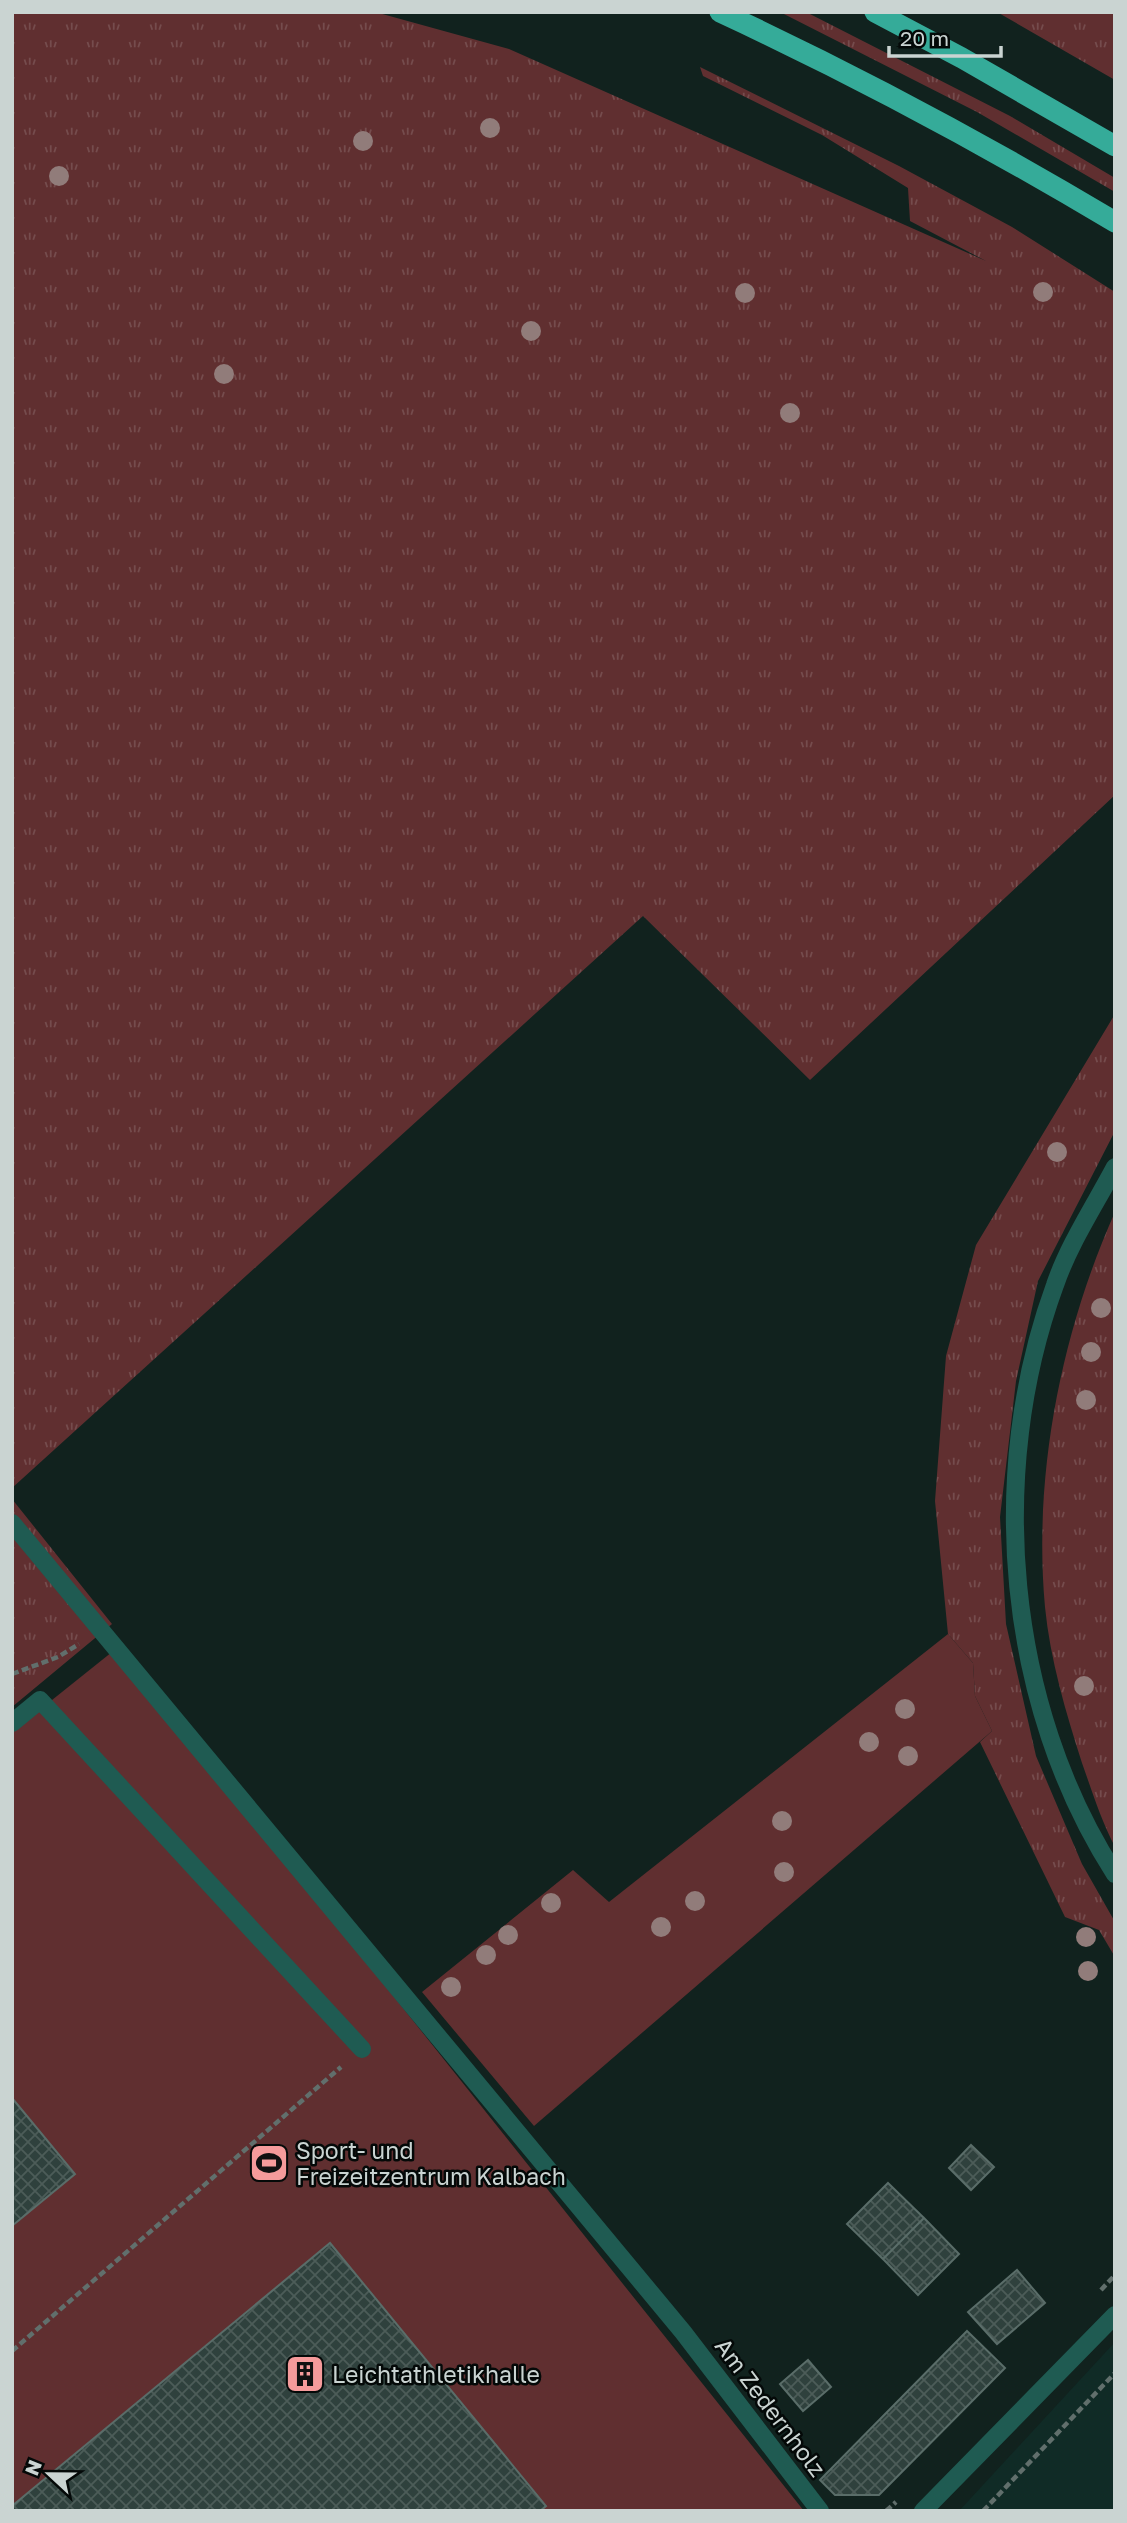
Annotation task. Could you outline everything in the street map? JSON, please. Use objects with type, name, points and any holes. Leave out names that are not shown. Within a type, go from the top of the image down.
[{"type":"highway","points":[[720,12],[817,57],[942,121],[1115,222]]},
{"type":"highway","points":[[875,12],[995,76],[1115,146]]},
{"type":"street","points":[[1115,1167],[1055,1283],[1029,1376],[1013,1501],[1020,1611],[1051,1745],[1087,1831],[1115,1874]]},
{"type":"street","name":"Am Zedernholz","points":[[12,1523],[683,2332],[820,2511]]},
{"type":"street","points":[[12,1723],[40,1700],[362,2049]]},
{"type":"street","points":[[923,2511],[1115,2315]]},
{"type":"path","points":[[12,1674],[58,1657],[89,1638]]},
{"type":"path","points":[[12,2351],[362,2049]]},
{"type":"path","points":[[983,2511],[1115,2373]]},
{"type":"shaded area","points":[[1115,2342],[1115,2511],[959,2511]]},
{"type":"green space","points":[[12,12],[375,12],[509,49],[986,261],[910,221],[908,188],[822,135],[703,76],[700,67],[899,166],[1012,227],[1115,292],[1115,795],[810,1080],[643,916],[12,1488]]},
{"type":"green space","points":[[780,12],[806,12],[1010,116],[1115,178],[1115,192],[977,112]]},
{"type":"green space","points":[[997,12],[1115,12],[1115,80]]},
{"type":"green space","points":[[1115,1014],[1115,1131],[1038,1281],[1016,1381],[1000,1517],[1006,1624],[1036,1756],[1082,1864],[1115,1922],[1115,1957],[1099,1930],[1065,1917],[980,1742],[992,1731],[975,1696],[973,1663],[948,1634],[935,1501],[946,1356],[976,1245]]},
{"type":"green space","points":[[1115,1212],[1115,1847],[1082,1763],[1059,1686],[1047,1627],[1042,1557],[1043,1507],[1055,1405],[1080,1306]]},
{"type":"green space","points":[[12,1499],[112,1624],[12,1707]]},
{"type":"green space","points":[[948,1634],[973,1663],[975,1696],[992,1731],[534,2126],[422,1992],[573,1870],[609,1902]]},
{"type":"green space","name":"Sport- und Freizeitzentrum Kalbach","points":[[112,1652],[391,1993],[804,2511],[12,2511],[12,1732]]},
{"type":"building","points":[[12,2098],[75,2174],[12,2226]]},
{"type":"building","points":[[971,2145],[994,2167],[971,2190],[949,2168]]},
{"type":"building","points":[[888,2183],[924,2218],[883,2259],[847,2224]]},
{"type":"building","points":[[924,2218],[959,2254],[918,2295],[883,2259]]},
{"type":"building","name":"Leichtathletikhalle","points":[[330,2243],[546,2506],[540,2511],[12,2511],[12,2506]]},
{"type":"building","points":[[1017,2270],[1045,2303],[997,2344],[968,2312]]},
{"type":"building","points":[[967,2331],[1005,2368],[879,2495],[835,2495],[820,2480]]},
{"type":"building","points":[[808,2360],[831,2387],[803,2411],[780,2384]]},
{"type":"place","name":"Sport- und Freizeitzentrum Kalbach","points":[[269,2163]]},
{"type":"place","name":"Leichtathletikhalle","points":[[305,2374]]}]
